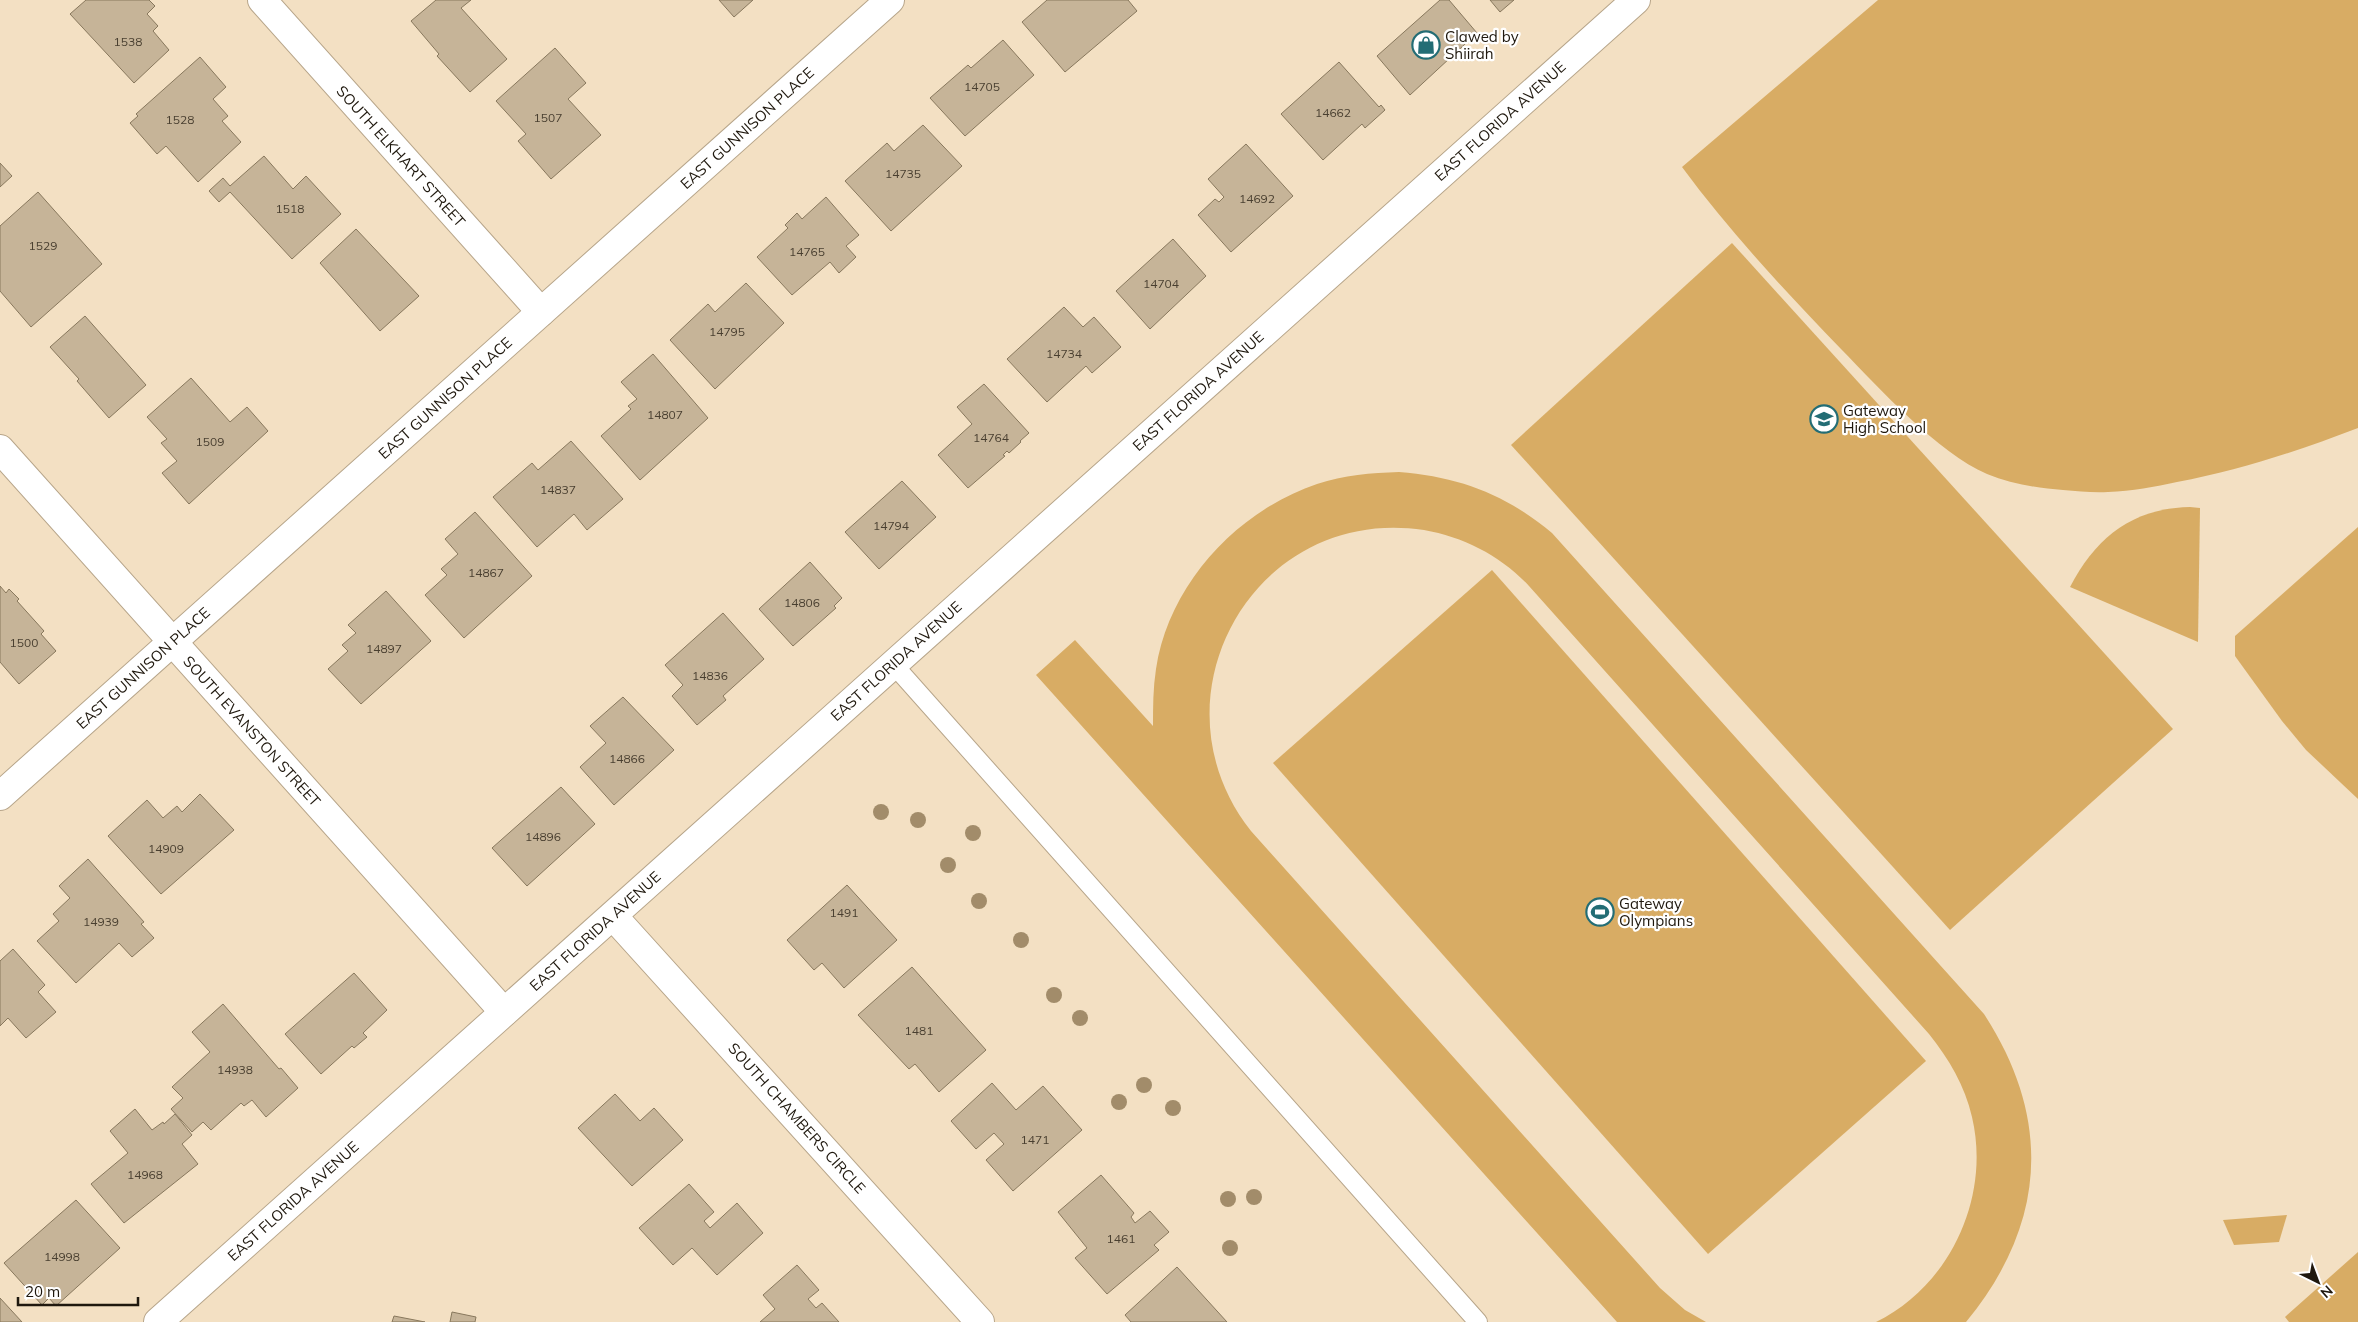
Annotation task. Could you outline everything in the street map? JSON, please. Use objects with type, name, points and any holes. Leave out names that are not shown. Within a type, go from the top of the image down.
[{"type":"street","name":"SOUTH ELKHART STREET","points":[[262,0],[541,312]]},
{"type":"street","name":"EAST GUNNISON PLACE","points":[[0,796],[890,0]]},
{"type":"street","name":"EAST FLORIDA AVENUE","points":[[158,1322],[1636,0]]},
{"type":"street","name":"SOUTH EVANSTON STREET","points":[[0,449],[504,1012]]},
{"type":"street","name":"SOUTH CHAMBERS CIRCLE","points":[[613,916],[980,1322]]},
{"type":"lane","points":[[893,664],[1478,1322]]},
{"type":"shaded area","points":[[1878,0],[2358,0],[2358,428],[2291,452],[2223,472],[2169,484],[2097,492],[2034,487],[1987,474],[1968,464],[1929,436],[1873,382],[1779,283],[1719,215],[1682,167]]},
{"type":"shaded area","points":[[1732,243],[2173,729],[1950,930],[1511,445]]},
{"type":"shaded area","points":[[1399,472],[1442,478],[1481,490],[1517,508],[1552,533],[1984,1014],[2006,1054],[2022,1093],[2030,1132],[2031,1171],[2025,1210],[2012,1248],[1993,1285],[1966,1322],[1876,1322],[1902,1306],[1925,1286],[1944,1262],[1959,1236],[1969,1208],[1975,1178],[1976,1147],[1969,1106],[1961,1084],[1950,1063],[1929,1034],[1529,586],[1494,557],[1481,549],[1439,533],[1424,530],[1363,530],[1310,547],[1267,579],[1234,621],[1215,670],[1210,724],[1221,779],[1251,831],[1660,1288],[1685,1310],[1706,1322],[1617,1322],[1036,675],[1075,640],[1153,726],[1155,676],[1163,638],[1175,608],[1192,580],[1211,555],[1234,532],[1260,512],[1288,496],[1337,478]]},
{"type":"shaded area","points":[[2190,507],[2200,508],[2198,642],[2070,587],[2080,569],[2092,554],[2104,540],[2118,529],[2151,513]]},
{"type":"shaded area","points":[[2358,527],[2358,799],[2306,750],[2282,721],[2235,656],[2235,636]]},
{"type":"shaded area","name":"Gateway Olympians","points":[[1492,570],[1926,1061],[1708,1254],[1273,763]]},
{"type":"shaded area","points":[[2287,1215],[2279,1242],[2234,1245],[2223,1220]]},
{"type":"shaded area","points":[[2358,1252],[2358,1322],[2289,1322],[2285,1317]]},
{"type":"building","points":[[86,0],[149,0],[155,6],[147,14],[158,26],[153,31],[169,50],[134,83],[70,14]]},
{"type":"building","points":[[436,0],[471,0],[461,8],[507,59],[470,92],[437,56],[439,54],[411,21]]},
{"type":"building","points":[[719,0],[753,0],[734,17]]},
{"type":"building","points":[[1047,0],[1128,0],[1137,11],[1065,72],[1022,22]]},
{"type":"building","name":"Clawed by Shiirah","points":[[1440,0],[1449,0],[1477,33],[1410,95],[1377,56]]},
{"type":"building","points":[[1490,0],[1514,0],[1500,12]]},
{"type":"building","points":[[1003,40],[1034,75],[965,136],[930,98],[968,65],[971,68]]},
{"type":"building","points":[[555,48],[586,83],[568,99],[601,135],[551,179],[518,141],[526,134],[496,101]]},
{"type":"building","points":[[200,57],[226,87],[213,99],[228,116],[222,121],[241,142],[198,182],[166,146],[157,154],[130,123],[138,116],[136,114]]},
{"type":"building","points":[[1339,62],[1379,107],[1381,105],[1385,110],[1365,128],[1362,124],[1323,160],[1281,114]]},
{"type":"building","points":[[923,125],[962,166],[891,231],[845,181],[887,143],[894,151]]},
{"type":"building","points":[[1246,144],[1293,196],[1231,252],[1198,215],[1215,199],[1219,202],[1224,197],[1208,179]]},
{"type":"building","points":[[264,156],[293,189],[306,176],[341,214],[292,259],[230,192],[219,202],[209,191],[223,178],[230,186]]},
{"type":"building","points":[[0,163],[12,176],[0,187]]},
{"type":"building","points":[[38,192],[102,264],[31,327],[0,291],[0,226]]},
{"type":"building","points":[[826,197],[859,235],[846,246],[856,257],[839,273],[830,262],[792,295],[757,257],[788,228],[785,225],[797,213],[802,219]]},
{"type":"building","points":[[356,229],[419,296],[380,331],[320,263]]},
{"type":"building","points":[[1173,239],[1206,276],[1150,329],[1116,291]]},
{"type":"building","points":[[746,283],[784,323],[715,389],[670,340],[708,304],[715,312]]},
{"type":"building","points":[[1064,307],[1083,327],[1094,317],[1121,347],[1092,373],[1086,366],[1047,402],[1007,359]]},
{"type":"building","points":[[85,316],[146,385],[109,418],[77,381],[79,379],[50,347]]},
{"type":"building","points":[[653,354],[708,418],[640,480],[601,436],[631,409],[628,406],[637,399],[621,382]]},
{"type":"building","points":[[191,378],[230,422],[247,407],[268,431],[189,504],[162,473],[177,461],[161,443],[167,439],[147,417]]},
{"type":"building","points":[[984,384],[1029,433],[968,488],[938,455],[972,424],[957,407]]},
{"type":"building","points":[[571,441],[623,499],[587,530],[574,514],[537,547],[493,497],[532,463],[538,470]]},
{"type":"building","points":[[902,481],[936,517],[879,569],[845,532]]},
{"type":"building","points":[[475,512],[532,576],[464,638],[425,595],[447,575],[441,569],[458,554],[445,539]]},
{"type":"building","points":[[810,562],[842,598],[834,606],[836,608],[793,646],[759,609]]},
{"type":"building","points":[[0,586],[6,593],[9,589],[19,599],[17,601],[44,631],[41,634],[56,651],[19,684],[0,662]]},
{"type":"building","points":[[386,591],[431,641],[361,704],[328,669],[348,651],[342,645],[356,633],[348,625]]},
{"type":"building","points":[[723,613],[764,659],[723,696],[726,700],[697,725],[672,696],[683,685],[665,665]]},
{"type":"building","points":[[623,697],[674,750],[614,805],[580,767],[606,743],[590,726]]},
{"type":"building","points":[[561,787],[595,824],[527,886],[492,848]]},
{"type":"building","points":[[200,794],[234,830],[161,894],[108,836],[147,800],[163,818],[177,806],[182,812]]},
{"type":"building","points":[[88,859],[144,922],[141,924],[154,938],[132,957],[119,943],[76,983],[37,941],[59,921],[53,914],[70,898],[59,886]]},
{"type":"building","points":[[847,885],[897,940],[844,988],[822,963],[814,970],[787,940]]},
{"type":"building","points":[[13,949],[45,985],[38,992],[56,1012],[26,1038],[8,1018],[0,1026],[0,961]]},
{"type":"building","points":[[912,967],[986,1050],[939,1092],[915,1064],[909,1069],[858,1015]]},
{"type":"building","points":[[354,973],[387,1010],[363,1033],[367,1037],[354,1048],[352,1046],[321,1074],[285,1034]]},
{"type":"building","points":[[223,1004],[279,1069],[281,1068],[298,1088],[266,1117],[252,1100],[244,1106],[241,1103],[211,1130],[203,1122],[192,1132],[171,1109],[183,1098],[172,1087],[210,1052],[192,1032]]},
{"type":"building","points":[[992,1083],[1016,1110],[1043,1086],[1082,1130],[1013,1191],[986,1160],[1004,1144],[994,1133],[976,1149],[951,1121]]},
{"type":"building","points":[[615,1094],[640,1121],[654,1108],[683,1140],[632,1186],[578,1128]]},
{"type":"building","points":[[135,1109],[152,1130],[163,1122],[164,1124],[175,1114],[192,1135],[182,1144],[198,1164],[124,1223],[91,1184],[128,1153],[110,1131]]},
{"type":"building","points":[[1101,1175],[1134,1213],[1131,1217],[1135,1223],[1150,1211],[1169,1232],[1154,1245],[1159,1250],[1107,1294],[1075,1258],[1087,1248],[1058,1212]]},
{"type":"building","points":[[689,1184],[714,1212],[704,1221],[710,1228],[737,1203],[763,1233],[717,1275],[692,1248],[673,1265],[639,1228]]},
{"type":"building","points":[[76,1200],[120,1248],[56,1306],[49,1298],[42,1305],[4,1263]]},
{"type":"building","points":[[797,1265],[819,1290],[808,1299],[816,1308],[822,1303],[839,1322],[760,1322],[775,1309],[763,1295]]},
{"type":"building","points":[[1177,1267],[1227,1322],[1131,1322],[1125,1315]]},
{"type":"building","points":[[0,1298],[22,1322],[0,1322]]},
{"type":"building","points":[[452,1312],[476,1317],[475,1322],[450,1322]]},
{"type":"building","points":[[394,1316],[425,1322],[392,1322]]},
{"type":"place","name":"Clawed by Shiirah","points":[[1426,45]]},
{"type":"place","name":"Gateway High School","points":[[1824,419]]},
{"type":"place","name":"Gateway Olympians","points":[[1600,912]]}]
